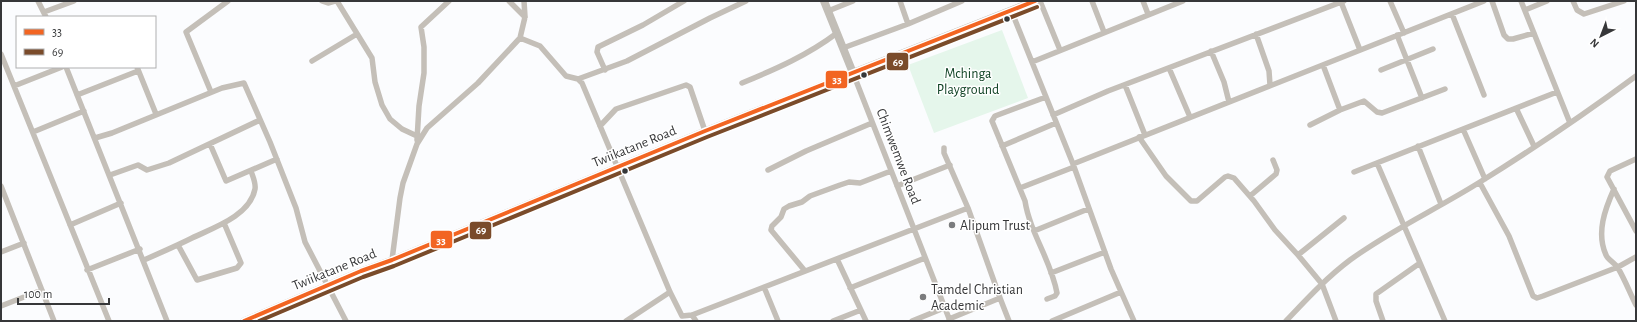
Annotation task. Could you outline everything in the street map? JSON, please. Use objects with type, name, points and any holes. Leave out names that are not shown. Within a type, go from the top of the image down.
[{"type":"main road","name":"Chimwemwe Road","points":[[824,1],[853,73]]},
{"type":"main road","name":"Twiikatane Road","points":[[853,73],[1035,1]]},
{"type":"street","points":[[38,1],[45,15],[74,1]]},
{"type":"street","points":[[211,92],[186,32],[228,1]]},
{"type":"street","points":[[322,1],[328,3],[336,1],[372,58],[375,82],[382,105],[390,119],[402,129],[418,136]]},
{"type":"street","points":[[417,144],[419,106],[424,73],[424,47],[421,27],[449,1]]},
{"type":"street","points":[[509,1],[525,17]]},
{"type":"street","points":[[392,260],[403,183],[417,144],[426,128],[478,83],[520,38],[525,17],[524,1]]},
{"type":"street","points":[[605,70],[597,52],[600,46],[638,28],[684,1]]},
{"type":"street","points":[[520,38],[540,46],[566,76],[578,79],[639,56],[710,18],[746,1]]},
{"type":"street","points":[[828,11],[853,1]]},
{"type":"street","points":[[900,1],[908,24]]},
{"type":"street","points":[[843,48],[908,24],[962,1]]},
{"type":"street","points":[[1040,1],[1060,50]]},
{"type":"street","points":[[1092,1],[1104,32]]},
{"type":"street","points":[[1143,1],[1148,14]]},
{"type":"street","points":[[1032,62],[1183,1]]},
{"type":"street","points":[[1390,1],[1404,33]]},
{"type":"street","points":[[1020,188],[1142,136],[1484,1]]},
{"type":"street","points":[[1492,1],[1504,35],[1508,39],[1534,33]]},
{"type":"street","points":[[1521,1],[1570,122]]},
{"type":"street","points":[[1525,10],[1547,1]]},
{"type":"street","points":[[1573,1],[1577,10],[1584,14],[1624,1]]},
{"type":"street","points":[[1053,115],[1211,51],[1342,2],[1360,50]]},
{"type":"street","points":[[1011,10],[1074,166],[1088,209],[1105,252],[1134,321]]},
{"type":"street","points":[[1452,14],[1484,95]]},
{"type":"street","points":[[742,83],[785,65],[816,49],[837,33]]},
{"type":"street","points":[[312,61],[356,34]]},
{"type":"street","points":[[1256,34],[1269,71],[1270,85]]},
{"type":"street","points":[[1397,35],[1422,98]]},
{"type":"street","points":[[1382,70],[1433,49]]},
{"type":"street","points":[[1211,51],[1224,82],[1229,102]]},
{"type":"street","points":[[1,54],[109,321]]},
{"type":"street","points":[[1323,65],[1340,110]]},
{"type":"street","points":[[14,86],[59,68]]},
{"type":"street","points":[[66,68],[168,321]]},
{"type":"street","points":[[1169,68],[1190,117]]},
{"type":"street","points":[[77,95],[138,69],[156,114]]},
{"type":"street","name":"Chimwemwe Road","points":[[853,73],[949,320]]},
{"type":"street","name":"Twiikatane Road","points":[[244,321],[326,285],[392,260],[705,131],[853,73]]},
{"type":"street","points":[[1286,321],[1322,284],[1349,261],[1404,225],[1480,183],[1636,76]]},
{"type":"street","points":[[578,79],[582,83],[681,315],[692,315],[968,208]]},
{"type":"street","points":[[95,138],[112,133],[222,88],[244,84],[277,159],[296,208],[305,242],[346,321]]},
{"type":"street","points":[[600,126],[616,109],[686,85],[690,87],[705,131]]},
{"type":"street","points":[[1125,85],[1142,136],[1166,176],[1191,201],[1197,201],[1222,178],[1228,176],[1234,178],[1250,196],[1275,230],[1322,284],[1336,321]]},
{"type":"street","points":[[1310,124],[1364,101],[1377,112],[1382,113],[1445,89]]},
{"type":"street","points":[[1354,172],[1557,92]]},
{"type":"street","points":[[1046,96],[993,118],[992,123],[1020,188],[1025,201],[1027,214],[1051,273],[1057,292],[1055,296],[1047,298]]},
{"type":"street","points":[[1516,108],[1534,146]]},
{"type":"street","points":[[33,132],[84,111]]},
{"type":"street","points":[[110,175],[138,165],[147,170],[166,165],[260,120]]},
{"type":"street","points":[[768,170],[806,151],[872,123]]},
{"type":"street","points":[[1002,146],[1056,124]]},
{"type":"street","points":[[1463,129],[1485,179]]},
{"type":"street","points":[[210,144],[226,181],[277,159]]},
{"type":"street","points":[[1418,146],[1441,204]]},
{"type":"street","points":[[944,148],[944,154],[968,208],[1009,321]]},
{"type":"street","points":[[1636,159],[1608,173],[1607,177],[1636,231]]},
{"type":"street","points":[[1250,196],[1276,174],[1277,170],[1273,160]]},
{"type":"street","points":[[1377,163],[1445,321]]},
{"type":"street","points":[[897,186],[950,165]]},
{"type":"street","points":[[144,260],[224,223],[237,215],[253,194],[255,185],[251,171]]},
{"type":"street","points":[[805,271],[771,230],[772,226],[781,217],[784,209],[802,202],[810,196],[840,185],[849,182],[860,183],[891,171]]},
{"type":"street","points":[[1480,183],[1509,236],[1533,296],[1537,298],[1618,267],[1636,257]]},
{"type":"street","points":[[1,186],[4,199],[24,243],[54,321]]},
{"type":"street","points":[[1614,189],[1602,222],[1602,236],[1606,256],[1618,267],[1636,305]]},
{"type":"street","points":[[70,225],[121,203]]},
{"type":"street","points":[[1034,231],[1088,209]]},
{"type":"street","points":[[1298,255],[1344,218]]},
{"type":"street","points":[[178,245],[197,280],[237,268],[241,263],[224,223]]},
{"type":"street","points":[[1,252],[24,243]]},
{"type":"street","points":[[88,270],[140,249]]},
{"type":"street","points":[[1051,273],[1105,252]]},
{"type":"street","points":[[850,288],[925,258]]},
{"type":"street","points":[[836,259],[866,321]]},
{"type":"street","points":[[1383,321],[1376,301],[1376,294],[1420,263]]},
{"type":"street","points":[[764,287],[778,321]]},
{"type":"street","points":[[1,306],[42,290]]},
{"type":"street","points":[[626,321],[670,292]]},
{"type":"street","points":[[1052,321],[1121,292]]},
{"type":"street","points":[[949,320],[1000,298]]},
{"type":"street","points":[[912,321],[944,308]]},
{"type":"street","points":[[833,321],[861,310]]},
{"type":"street","points":[[692,315],[696,321]]},
{"type":"green space","name":"Mchinga Playground","points":[[1002,30],[1028,98],[934,133],[908,65]]},
{"type":"transit line","name":"33","points":[[244,321],[361,271],[392,260],[705,131],[1035,1]]},
{"type":"transit line","name":"69","points":[[259,321],[707,137],[1037,7]]},
{"type":"place","name":"Alipum Trust","points":[[952,225]]},
{"type":"place","name":"Tamdel Christian Academic","points":[[923,297]]}]
